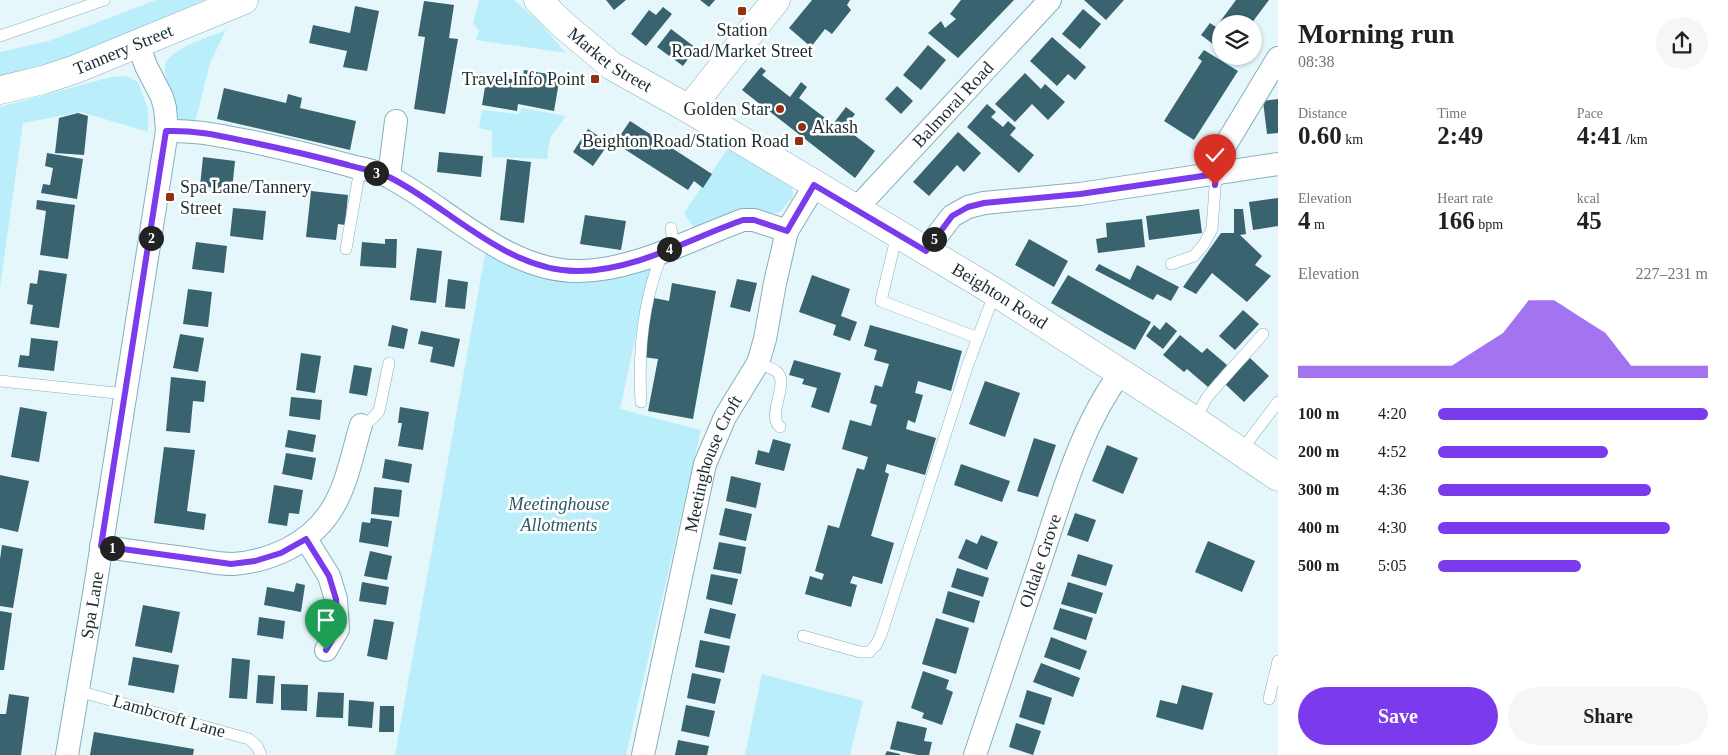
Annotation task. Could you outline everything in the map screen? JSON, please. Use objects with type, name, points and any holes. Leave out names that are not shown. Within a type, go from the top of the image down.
[{"type":"street","name":"Tannery Street","points":[[0,90],[43,80],[109,57],[138,43],[244,0]]},
{"type":"street","name":"Market Street","points":[[538,0],[561,23],[612,66],[690,109]]},
{"type":"street","points":[[690,109],[776,0]]},
{"type":"street","name":"Balmoral Road","points":[[855,210],[1050,0]]},
{"type":"street","name":"Spa Lane","points":[[68,755],[166,131],[165,108],[162,97],[146,66],[138,43]]},
{"type":"street","points":[[1216,174],[1220,154],[1278,58]]},
{"type":"street","name":"Beighton Road","points":[[690,109],[855,210],[995,292],[1121,372],[1278,477]]},
{"type":"street","points":[[389,176],[396,121]]},
{"type":"street","points":[[166,131],[191,130],[212,134],[276,147],[389,176],[477,234],[532,262],[558,269],[578,271],[614,266],[669,242],[743,220],[754,220],[787,231]]},
{"type":"street","points":[[926,251],[952,216],[968,207],[984,203],[1080,194],[1278,164]]},
{"type":"street","name":"Meetinghouse Croft","points":[[643,755],[705,464],[725,417],[758,363],[765,339],[787,231],[814,185]]},
{"type":"street","name":"Oldale Grove","points":[[975,755],[1055,516],[1082,443],[1092,419],[1121,372]]},
{"type":"street","points":[[101,546],[231,564],[255,561],[281,553],[306,539],[321,524],[331,510],[345,478],[361,425]]},
{"type":"street","points":[[306,539],[329,576],[336,599],[338,630],[326,650]]},
{"type":"lane","points":[[0,36],[104,0]]},
{"type":"lane","points":[[346,248],[360,169]]},
{"type":"lane","points":[[1171,264],[1194,256],[1204,244],[1212,229],[1216,174]]},
{"type":"lane","points":[[897,234],[881,301],[978,338]]},
{"type":"lane","points":[[641,402],[640,354],[648,298],[669,242]]},
{"type":"lane","points":[[802,636],[860,652],[869,652],[876,645],[881,635],[978,338],[995,292]]},
{"type":"lane","points":[[1194,420],[1208,396],[1263,334]]},
{"type":"lane","points":[[361,425],[372,420],[379,411],[390,363]]},
{"type":"lane","points":[[758,363],[776,371],[780,376],[781,388],[776,409],[776,420],[780,427]]},
{"type":"lane","points":[[0,381],[126,394]]},
{"type":"lane","points":[[1241,451],[1278,402]]},
{"type":"lane","points":[[1269,699],[1278,661]]},
{"type":"lane","name":"Lambcroft Lane","points":[[78,691],[249,738],[259,750]]},
{"type":"green space","points":[[156,0],[204,0],[76,56],[0,76],[0,52],[49,41]]},
{"type":"green space","points":[[479,0],[514,0],[539,22],[566,53],[476,40],[479,30],[473,24]]},
{"type":"green space","points":[[226,30],[210,63],[195,123],[180,124],[168,86],[165,65],[168,59],[182,48]]},
{"type":"green space","points":[[126,76],[138,82],[148,109],[148,132],[81,112],[23,123],[0,287],[0,107],[111,77]]},
{"type":"green space","points":[[522,108],[566,116],[550,138],[547,159],[492,157],[492,131],[479,128],[482,110],[518,114]]},
{"type":"green space","points":[[728,148],[792,185],[793,197],[780,212],[696,231],[684,213]]},
{"type":"green space","name":"Meetinghouse Allotments","points":[[486,249],[527,272],[651,265],[620,409],[701,430],[626,755],[395,755]]},
{"type":"green space","points":[[762,674],[863,701],[850,755],[745,755]]},
{"type":"building","points":[[606,0],[626,0],[614,10]]},
{"type":"building","points":[[700,0],[715,0],[709,7]]},
{"type":"building","points":[[812,0],[850,0],[847,5],[851,10],[832,34],[825,29],[811,47],[789,28]]},
{"type":"building","points":[[961,0],[1014,0],[958,58],[928,33],[941,21],[945,28],[956,19],[950,14]]},
{"type":"building","points":[[1084,0],[1124,0],[1106,20]]},
{"type":"building","points":[[1236,0],[1269,0],[1258,15],[1225,15]]},
{"type":"building","points":[[424,1],[454,5],[449,38],[458,39],[445,114],[414,109],[425,37],[418,36]]},
{"type":"building","points":[[355,6],[379,11],[367,71],[343,67],[347,51],[309,43],[313,25],[350,33]]},
{"type":"building","points":[[663,7],[672,14],[646,46],[631,34],[649,10],[656,15]]},
{"type":"building","points":[[1083,9],[1101,24],[1080,49],[1062,34]]},
{"type":"building","points":[[1210,23],[1212,24],[1212,43],[1201,35]]},
{"type":"building","points":[[671,29],[696,48],[683,66],[657,47]]},
{"type":"building","points":[[1052,37],[1086,67],[1075,80],[1068,74],[1057,86],[1030,61]]},
{"type":"building","points":[[928,45],[946,60],[921,90],[903,75]]},
{"type":"building","points":[[1204,50],[1212,55],[1212,65],[1228,65],[1238,71],[1194,140],[1164,121],[1202,61],[1198,58]]},
{"type":"building","points":[[761,67],[766,71],[762,75],[790,97],[801,82],[807,87],[799,98],[833,124],[846,107],[855,114],[845,128],[875,151],[855,178],[742,90]]},
{"type":"building","points":[[524,70],[560,76],[554,111],[518,104],[517,111],[482,105],[487,75],[522,81]]},
{"type":"building","points":[[1025,73],[1041,89],[1045,84],[1065,102],[1048,120],[1032,104],[1015,122],[995,104]]},
{"type":"building","points":[[897,86],[913,101],[901,114],[885,99]]},
{"type":"building","points":[[224,88],[286,103],[288,94],[302,98],[300,108],[356,121],[350,150],[217,119]]},
{"type":"building","points":[[1278,99],[1278,133],[1267,134],[1263,101]]},
{"type":"building","points":[[987,104],[996,112],[991,117],[1003,127],[1008,121],[1016,128],[1010,135],[1034,155],[1019,173],[967,127]]},
{"type":"building","points":[[78,113],[88,116],[84,155],[55,153],[59,118]]},
{"type":"building","points":[[630,121],[712,174],[703,188],[694,181],[688,190],[615,143]]},
{"type":"building","points":[[588,129],[609,143],[593,166],[573,152]]},
{"type":"building","points":[[958,132],[981,153],[964,172],[957,165],[929,196],[913,182]]},
{"type":"building","points":[[439,152],[483,156],[481,177],[437,172]]},
{"type":"building","points":[[47,153],[83,159],[77,199],[41,193],[43,184],[50,185],[53,168],[45,166]]},
{"type":"building","points":[[203,157],[235,161],[232,190],[200,186]]},
{"type":"building","points":[[507,159],[531,162],[524,223],[500,220]]},
{"type":"building","points":[[311,191],[348,195],[345,225],[338,224],[336,240],[306,237]]},
{"type":"building","points":[[1278,198],[1278,226],[1253,230],[1249,202]]},
{"type":"building","points":[[37,200],[75,205],[68,259],[40,255],[46,211],[36,209]]},
{"type":"building","points":[[233,208],[266,211],[263,240],[230,236]]},
{"type":"building","points":[[1199,209],[1202,233],[1149,240],[1146,216]]},
{"type":"building","points":[[1234,209],[1243,209],[1246,234],[1240,235],[1262,256],[1255,265],[1271,276],[1247,302],[1212,273],[1196,294],[1183,287],[1221,233],[1234,233]]},
{"type":"building","points":[[585,215],[626,221],[621,250],[580,244]]},
{"type":"building","points":[[1142,219],[1145,247],[1098,253],[1096,239],[1107,237],[1106,223]]},
{"type":"building","points":[[385,239],[397,239],[396,268],[360,266],[362,242],[385,244]]},
{"type":"building","points":[[1029,239],[1068,261],[1054,287],[1015,265]]},
{"type":"building","points":[[196,242],[227,246],[224,273],[192,269]]},
{"type":"building","points":[[417,248],[442,251],[436,303],[410,300]]},
{"type":"building","points":[[1099,264],[1130,280],[1137,265],[1179,287],[1171,301],[1157,294],[1153,300],[1095,270]]},
{"type":"building","points":[[39,270],[67,274],[59,328],[30,324],[33,305],[27,304],[30,283],[37,284]]},
{"type":"building","points":[[812,275],[850,289],[841,316],[857,322],[850,341],[833,335],[836,325],[799,312]]},
{"type":"building","points":[[1068,275],[1151,322],[1135,350],[1051,303]]},
{"type":"building","points":[[448,279],[468,282],[465,309],[445,307]]},
{"type":"building","points":[[737,279],[757,283],[750,312],[730,307]]},
{"type":"building","points":[[672,283],[716,291],[693,419],[648,411],[658,359],[643,357],[654,298],[669,301]]},
{"type":"building","points":[[188,289],[212,292],[208,327],[183,324]]},
{"type":"building","points":[[1243,310],[1259,324],[1235,350],[1219,336]]},
{"type":"building","points":[[1166,322],[1177,331],[1163,349],[1146,336],[1154,325],[1160,330]]},
{"type":"building","points":[[392,325],[408,329],[404,349],[388,346]]},
{"type":"building","points":[[870,325],[962,351],[951,391],[918,381],[915,393],[923,395],[915,423],[908,420],[906,429],[936,438],[925,475],[887,464],[885,472],[889,474],[871,536],[894,543],[882,584],[853,576],[850,583],[857,585],[851,607],[805,594],[810,576],[822,580],[824,574],[815,571],[828,525],[839,528],[857,468],[864,470],[868,457],[842,449],[850,420],[871,426],[877,405],[870,403],[875,385],[882,387],[889,364],[874,360],[877,350],[864,346]]},
{"type":"building","points":[[421,331],[460,339],[454,367],[430,362],[433,347],[418,344]]},
{"type":"building","points":[[180,334],[204,338],[198,372],[173,368]]},
{"type":"building","points":[[1180,335],[1202,353],[1207,348],[1227,365],[1208,387],[1187,369],[1184,372],[1163,355]]},
{"type":"building","points":[[31,338],[58,341],[54,371],[18,367],[20,355],[29,356]]},
{"type":"building","points":[[301,353],[321,356],[315,393],[296,390]]},
{"type":"building","points":[[1250,358],[1269,376],[1244,402],[1225,384]]},
{"type":"building","points":[[794,360],[841,373],[829,413],[811,407],[817,388],[802,384],[804,379],[789,375]]},
{"type":"building","points":[[354,365],[372,368],[367,396],[349,393]]},
{"type":"building","points":[[171,377],[206,381],[204,402],[193,401],[190,433],[166,431]]},
{"type":"building","points":[[985,381],[1020,393],[1005,437],[969,424]]},
{"type":"building","points":[[291,397],[322,400],[320,420],[289,416]]},
{"type":"building","points":[[20,407],[47,412],[39,462],[11,457]]},
{"type":"building","points":[[400,407],[429,412],[423,450],[398,446],[402,423],[398,423]]},
{"type":"building","points":[[288,430],[316,435],[313,452],[285,447]]},
{"type":"building","points":[[1034,438],[1056,445],[1038,497],[1017,491]]},
{"type":"building","points":[[773,439],[791,444],[784,471],[755,464],[758,450],[769,453]]},
{"type":"building","points":[[1107,445],[1138,458],[1123,494],[1092,481]]},
{"type":"building","points":[[164,447],[195,450],[187,511],[206,514],[204,530],[154,523]]},
{"type":"building","points":[[286,453],[316,458],[312,480],[282,474]]},
{"type":"building","points":[[385,459],[412,464],[409,483],[382,478]]},
{"type":"building","points":[[961,464],[1010,481],[1002,502],[954,485]]},
{"type":"building","points":[[0,475],[29,481],[18,532],[0,528]]},
{"type":"building","points":[[731,476],[761,483],[756,508],[726,501]]},
{"type":"building","points":[[274,485],[303,490],[299,514],[289,513],[287,526],[268,523]]},
{"type":"building","points":[[374,487],[402,490],[399,517],[371,514]]},
{"type":"building","points":[[725,508],[752,514],[746,541],[719,535]]},
{"type":"building","points":[[1075,513],[1096,520],[1088,542],[1067,535]]},
{"type":"building","points":[[371,518],[392,521],[388,547],[359,542],[362,522],[370,523]]},
{"type":"building","points":[[981,535],[998,542],[987,570],[958,558],[966,539],[977,544]]},
{"type":"building","points":[[1208,541],[1255,561],[1242,592],[1195,572]]},
{"type":"building","points":[[719,542],[746,547],[741,574],[713,569]]},
{"type":"building","points":[[2,545],[23,549],[13,608],[0,606],[0,559]]},
{"type":"building","points":[[370,551],[392,556],[387,580],[364,576]]},
{"type":"building","points":[[1078,554],[1113,565],[1106,586],[1071,576]]},
{"type":"building","points":[[957,568],[989,578],[983,597],[951,587]]},
{"type":"building","points":[[711,574],[738,579],[732,605],[706,599]]},
{"type":"building","points":[[362,582],[389,587],[386,605],[359,601]]},
{"type":"building","points":[[1068,582],[1103,593],[1096,614],[1061,604]]},
{"type":"building","points":[[296,583],[305,585],[301,612],[264,605],[267,587],[294,592]]},
{"type":"building","points":[[948,591],[980,601],[974,623],[942,613]]},
{"type":"building","points":[[143,605],[180,612],[172,653],[135,646]]},
{"type":"building","points":[[710,608],[736,614],[730,639],[704,633]]},
{"type":"building","points":[[1060,608],[1093,618],[1086,640],[1053,629]]},
{"type":"building","points":[[0,611],[12,613],[4,670],[0,670]]},
{"type":"building","points":[[259,617],[285,621],[283,639],[257,635]]},
{"type":"building","points":[[936,618],[969,628],[956,674],[922,664]]},
{"type":"building","points":[[374,619],[394,622],[387,660],[367,656]]},
{"type":"building","points":[[1051,637],[1087,651],[1080,670],[1044,657]]},
{"type":"building","points":[[700,640],[730,646],[724,673],[695,667]]},
{"type":"building","points":[[133,657],[179,665],[174,693],[128,685]]},
{"type":"building","points":[[232,658],[250,660],[247,699],[229,698]]},
{"type":"building","points":[[1041,663],[1080,678],[1073,697],[1033,682]]},
{"type":"building","points":[[923,671],[949,680],[946,689],[953,692],[942,725],[922,718],[924,713],[911,708]]},
{"type":"building","points":[[692,673],[721,679],[715,704],[687,698]]},
{"type":"building","points":[[258,675],[275,676],[273,704],[256,703]]},
{"type":"building","points":[[281,684],[308,685],[307,711],[281,710]]},
{"type":"building","points":[[1182,685],[1213,693],[1203,730],[1156,717],[1160,700],[1177,704]]},
{"type":"building","points":[[1027,690],[1052,698],[1044,725],[1019,717]]},
{"type":"building","points":[[318,692],[344,693],[343,718],[316,717]]},
{"type":"building","points":[[9,694],[29,697],[21,755],[0,755],[0,714],[6,714]]},
{"type":"building","points":[[349,700],[374,702],[372,728],[348,726]]},
{"type":"building","points":[[686,705],[715,711],[709,737],[681,731]]},
{"type":"building","points":[[380,706],[394,706],[394,732],[379,732]]},
{"type":"building","points":[[897,721],[927,728],[924,741],[932,742],[929,755],[918,755],[890,749]]},
{"type":"building","points":[[1016,723],[1041,731],[1033,755],[1009,747]]},
{"type":"building","points":[[94,732],[194,749],[193,755],[90,755]]},
{"type":"building","points":[[678,740],[709,746],[707,755],[675,755]]},
{"type":"building","points":[[887,751],[900,754],[900,755],[885,755]]},
{"type":"place","name":"Station Road/Market Street","points":[[742,11]]},
{"type":"place","name":"Travel Info Point","points":[[595,79]]},
{"type":"place","name":"Golden Star","points":[[780,109]]},
{"type":"place","name":"Akash","points":[[802,127]]},
{"type":"place","name":"Beighton Road/Station Road","points":[[799,141]]},
{"type":"place","name":"Spa Lane/Tannery Street","points":[[170,197]]},
{"type":"route","points":[[326,650],[338,630],[336,599],[329,576],[306,539],[281,553],[255,561],[231,564],[101,546],[166,131],[191,130],[203,132],[276,147],[389,176],[477,234],[505,250],[532,262],[558,269],[578,271],[614,266],[647,257],[743,220],[754,220],[787,231],[814,185],[926,251],[952,216],[968,207],[984,203],[1080,194],[1216,174],[1215,185]]}]
